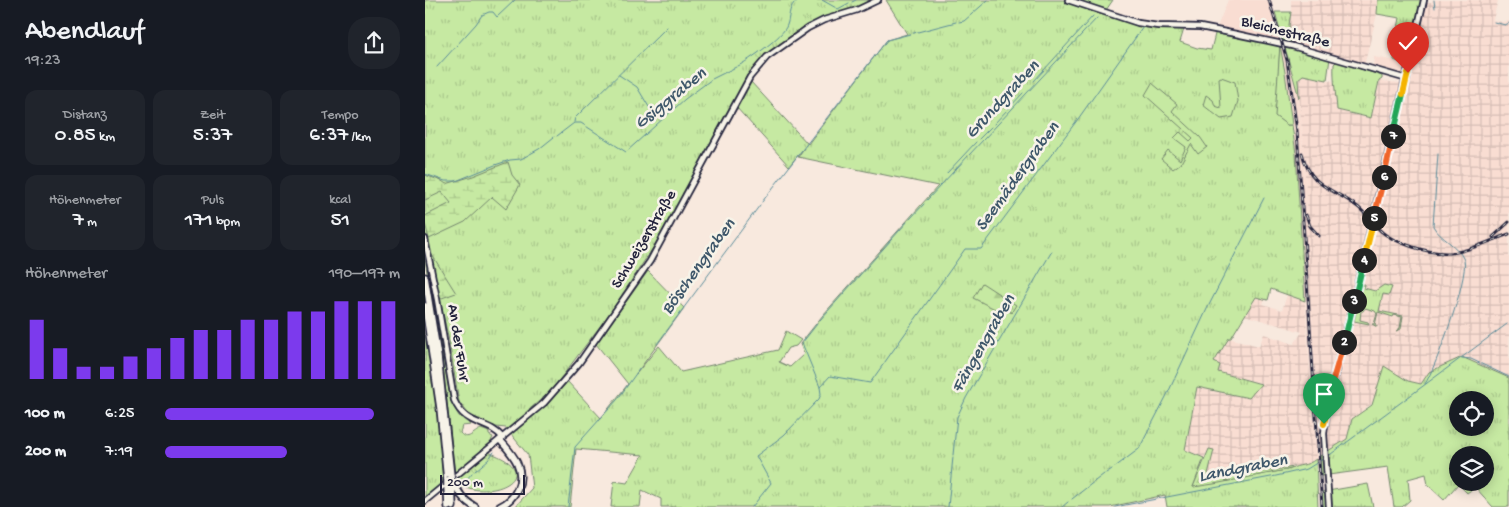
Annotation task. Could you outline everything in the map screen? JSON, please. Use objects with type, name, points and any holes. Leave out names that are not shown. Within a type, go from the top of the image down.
[{"type":"highway","points":[[425,277],[439,357],[453,507]]},
{"type":"highway","points":[[425,306],[451,480],[448,507]]},
{"type":"highway","points":[[499,507],[514,495],[520,478],[517,462],[501,439]]},
{"type":"highway","points":[[501,439],[520,460],[523,473],[522,487],[519,494],[507,507]]},
{"type":"highway","points":[[451,480],[466,502],[475,507]]},
{"type":"main road","name":"Schweizerstraße","points":[[425,501],[544,403],[559,388],[590,348],[653,256],[747,83],[761,62],[775,50],[813,25],[849,14],[877,0]]},
{"type":"main road","name":"Bleichestraße","points":[[1068,0],[1138,23],[1159,26],[1200,27],[1229,32],[1291,46],[1407,79]]},
{"type":"main road","points":[[1329,507],[1324,424],[1327,404],[1349,322],[1424,0]]},
{"type":"main road","name":"An der Fuhr","points":[[425,239],[439,308],[454,400],[460,412],[468,419],[493,430],[501,439]]},
{"type":"shaded area","points":[[1228,0],[1271,0],[1299,98],[1308,216],[1305,217],[1317,407],[1319,413],[1320,456],[1316,459],[1296,154],[1285,72],[1216,30]]},
{"type":"shaded area","points":[[1291,0],[1378,0],[1377,14],[1363,70],[1292,47],[1289,25]]},
{"type":"shaded area","points":[[1432,0],[1498,0],[1493,20],[1509,21],[1509,378],[1462,357],[1426,376],[1421,384],[1408,381],[1405,378],[1352,419],[1347,439],[1320,456],[1304,217],[1308,216],[1298,79],[1303,75],[1333,81],[1336,87],[1337,110],[1371,118],[1379,81],[1401,83],[1409,81],[1412,76],[1427,2],[1432,2]]},
{"type":"shaded area","points":[[1374,57],[1401,62],[1402,58],[1408,59],[1403,74],[1400,74],[1373,68]]},
{"type":"shaded area","points":[[1287,295],[1305,301],[1316,459],[1308,465],[1208,479],[1213,450],[1209,449],[1204,458],[1185,450],[1197,387],[1248,398],[1261,384],[1218,372],[1213,362],[1229,338],[1259,346],[1264,334],[1294,344],[1302,332],[1244,315],[1256,297],[1265,299],[1263,304],[1282,310]]},
{"type":"green space","points":[[425,0],[882,0],[840,18],[818,24],[800,35],[767,59],[750,81],[808,144],[887,40],[907,34],[886,0],[1113,0],[1104,13],[1158,27],[1184,29],[1180,42],[1197,48],[1211,50],[1216,30],[1280,45],[1276,116],[1287,125],[1292,125],[1296,154],[1305,301],[1271,289],[1268,300],[1256,297],[1214,362],[1220,365],[1218,372],[1261,384],[1249,398],[1197,387],[1185,450],[1204,458],[1193,487],[1291,469],[1316,459],[1318,507],[1167,507],[1165,495],[1110,507],[661,507],[661,499],[642,490],[640,507],[611,507],[614,481],[627,483],[643,455],[576,449],[570,507],[515,507],[532,488],[528,455],[506,428],[496,427],[471,417],[459,402],[449,341],[425,231]],"holes":[[[736,107],[789,166],[804,148],[798,157],[938,186],[823,315],[800,344],[804,354],[790,367],[779,362],[788,348],[796,346],[801,340],[786,331],[778,350],[681,372],[659,346],[636,374],[684,308],[648,271],[596,344],[628,384],[601,418],[567,381],[525,413],[551,391],[610,313],[701,175],[711,151]]]},
{"type":"green space","points":[[1378,0],[1421,0],[1408,59],[1402,58],[1401,63],[1394,60],[1395,48],[1404,42],[1407,31],[1398,28],[1400,18],[1377,14]]},
{"type":"green space","points":[[1275,12],[1291,12],[1289,25],[1292,47],[1330,58],[1327,80],[1303,75],[1298,79],[1299,98]]},
{"type":"green space","points":[[1280,45],[1292,125],[1287,125],[1275,116]]},
{"type":"green space","points":[[1337,61],[1382,76],[1382,79],[1379,81],[1371,118],[1337,110],[1334,64]]},
{"type":"green space","points":[[1219,78],[1235,82],[1238,101],[1233,117],[1221,119],[1203,105],[1206,95],[1213,100],[1215,106],[1221,108]]},
{"type":"green space","points":[[1152,83],[1177,104],[1172,111],[1200,137],[1207,147],[1198,154],[1191,144],[1181,163],[1173,169],[1161,159],[1168,150],[1180,160],[1186,147],[1174,138],[1180,132],[1190,141],[1193,138],[1145,95]]},
{"type":"green space","points":[[508,162],[512,175],[520,185],[506,209],[492,197],[465,222],[429,239],[425,216],[451,203],[442,192],[425,200],[425,175],[446,184]]},
{"type":"green space","points":[[429,250],[456,293],[439,299]]},
{"type":"green space","points":[[425,251],[451,402],[459,416],[471,425],[462,426],[460,433],[466,437],[481,429],[489,432],[489,435],[493,437],[489,446],[455,474],[442,357],[425,261]]},
{"type":"green space","points":[[982,283],[1016,305],[1011,313],[1007,307],[1001,312],[973,298]]},
{"type":"green space","points":[[1362,284],[1365,284],[1364,288],[1375,291],[1384,285],[1392,287],[1389,295],[1383,294],[1379,311],[1403,316],[1401,329],[1396,331],[1400,328],[1402,317],[1394,315],[1393,317],[1378,312],[1375,325],[1377,327],[1372,324],[1374,324],[1377,314],[1375,311],[1365,308],[1361,311],[1360,320],[1369,324],[1354,321]]},
{"type":"green space","points":[[425,324],[439,419],[443,483],[425,498]]},
{"type":"green space","points":[[1462,357],[1509,378],[1509,507],[1493,507],[1479,491],[1494,491],[1494,446],[1449,446],[1449,491],[1452,491],[1444,500],[1428,485],[1426,474],[1408,479],[1410,500],[1402,507],[1394,507],[1388,467],[1321,476],[1320,456],[1347,439],[1352,419],[1372,405],[1384,366],[1408,381],[1421,384],[1429,372]]},
{"type":"green space","points":[[1209,449],[1214,450],[1208,474],[1209,479],[1294,467],[1193,487]]},
{"type":"green space","points":[[488,452],[507,461],[515,470],[514,478],[506,485],[493,489],[479,490],[466,487],[455,479]]},
{"type":"green space","points":[[1368,484],[1373,507],[1323,507],[1322,492]]},
{"type":"waterway","points":[[437,67],[482,15],[493,12],[497,17],[515,0]]},
{"type":"waterway","name":"Gsiggraben","points":[[822,0],[838,9],[849,3]]},
{"type":"waterway","name":"Gsiggraben","points":[[852,2],[856,0]]},
{"type":"waterway","points":[[959,22],[964,21],[988,0]]},
{"type":"waterway","points":[[1434,0],[1435,8]]},
{"type":"waterway","name":"Gsiggraben","points":[[738,66],[757,54],[784,30],[794,3]]},
{"type":"waterway","name":"Grundgraben","points":[[1034,81],[1093,16]]},
{"type":"waterway","name":"Grundgraben","points":[[927,200],[1097,18]]},
{"type":"waterway","points":[[762,202],[887,40],[956,22]]},
{"type":"waterway","points":[[1494,22],[1505,25],[1509,23]]},
{"type":"waterway","points":[[574,122],[575,118],[667,27]]},
{"type":"waterway","name":"Seemädergraben","points":[[820,387],[830,376],[870,383],[965,249],[981,249],[1078,119],[1143,27]]},
{"type":"waterway","name":"Gsiggraben","points":[[557,136],[574,123],[581,123],[626,152],[685,99],[712,79],[736,67]]},
{"type":"waterway","points":[[619,75],[637,87],[655,117]]},
{"type":"waterway","name":"Grundgraben","points":[[994,124],[1023,93]]},
{"type":"waterway","name":"Grundgraben","points":[[979,139],[991,127]]},
{"type":"waterway","name":"Gsiggraben","points":[[425,174],[445,181],[456,181],[495,165],[521,159],[539,149],[554,137]]},
{"type":"waterway","name":"Grundgraben","points":[[947,173],[976,142]]},
{"type":"waterway","points":[[1425,384],[1451,322],[1464,270],[1464,260],[1461,255],[1433,226],[1438,154]]},
{"type":"waterway","points":[[1115,467],[1139,449],[1167,395],[1207,309],[1264,198]]},
{"type":"waterway","name":"Grundgraben","points":[[910,219],[924,204]]},
{"type":"waterway","name":"Böschengraben","points":[[657,344],[760,205]]},
{"type":"waterway","name":"Grundgraben","points":[[820,320],[907,222]]},
{"type":"waterway","name":"Fängengraben","points":[[953,455],[957,417],[966,398],[1052,251]]},
{"type":"waterway","points":[[752,507],[771,483],[756,456],[784,435],[819,399],[821,394],[820,387],[802,343],[817,324]]},
{"type":"waterway","name":"Landgraben","points":[[1327,457],[1507,324]]},
{"type":"waterway","points":[[1462,358],[1471,359],[1509,377]]},
{"type":"waterway","name":"Böschengraben","points":[[568,507],[575,447],[617,400],[640,368]]},
{"type":"waterway","points":[[490,457],[494,452]]},
{"type":"waterway","name":"Fängengraben","points":[[948,507],[953,457]]},
{"type":"waterway","points":[[475,471],[489,459]]},
{"type":"waterway","name":"Landgraben","points":[[1115,507],[1307,469],[1323,459]]},
{"type":"waterway","points":[[1106,473],[1112,469]]},
{"type":"waterway","points":[[464,488],[467,479],[472,473]]},
{"type":"waterway","points":[[1072,499],[1104,474]]},
{"type":"waterway","points":[[1062,507],[1068,502]]},
{"type":"railway","points":[[1269,0],[1287,60],[1297,131],[1322,507]]},
{"type":"railway","points":[[1302,153],[1306,165],[1316,180],[1359,208],[1382,232],[1401,243],[1428,251],[1452,253],[1473,248],[1509,234]]},
{"type":"railway","points":[[1306,215],[1310,226],[1319,236]]},
{"type":"railway","points":[[1493,237],[1509,222]]},
{"type":"route","points":[[1324,424],[1329,393],[1349,322],[1408,73]]}]
